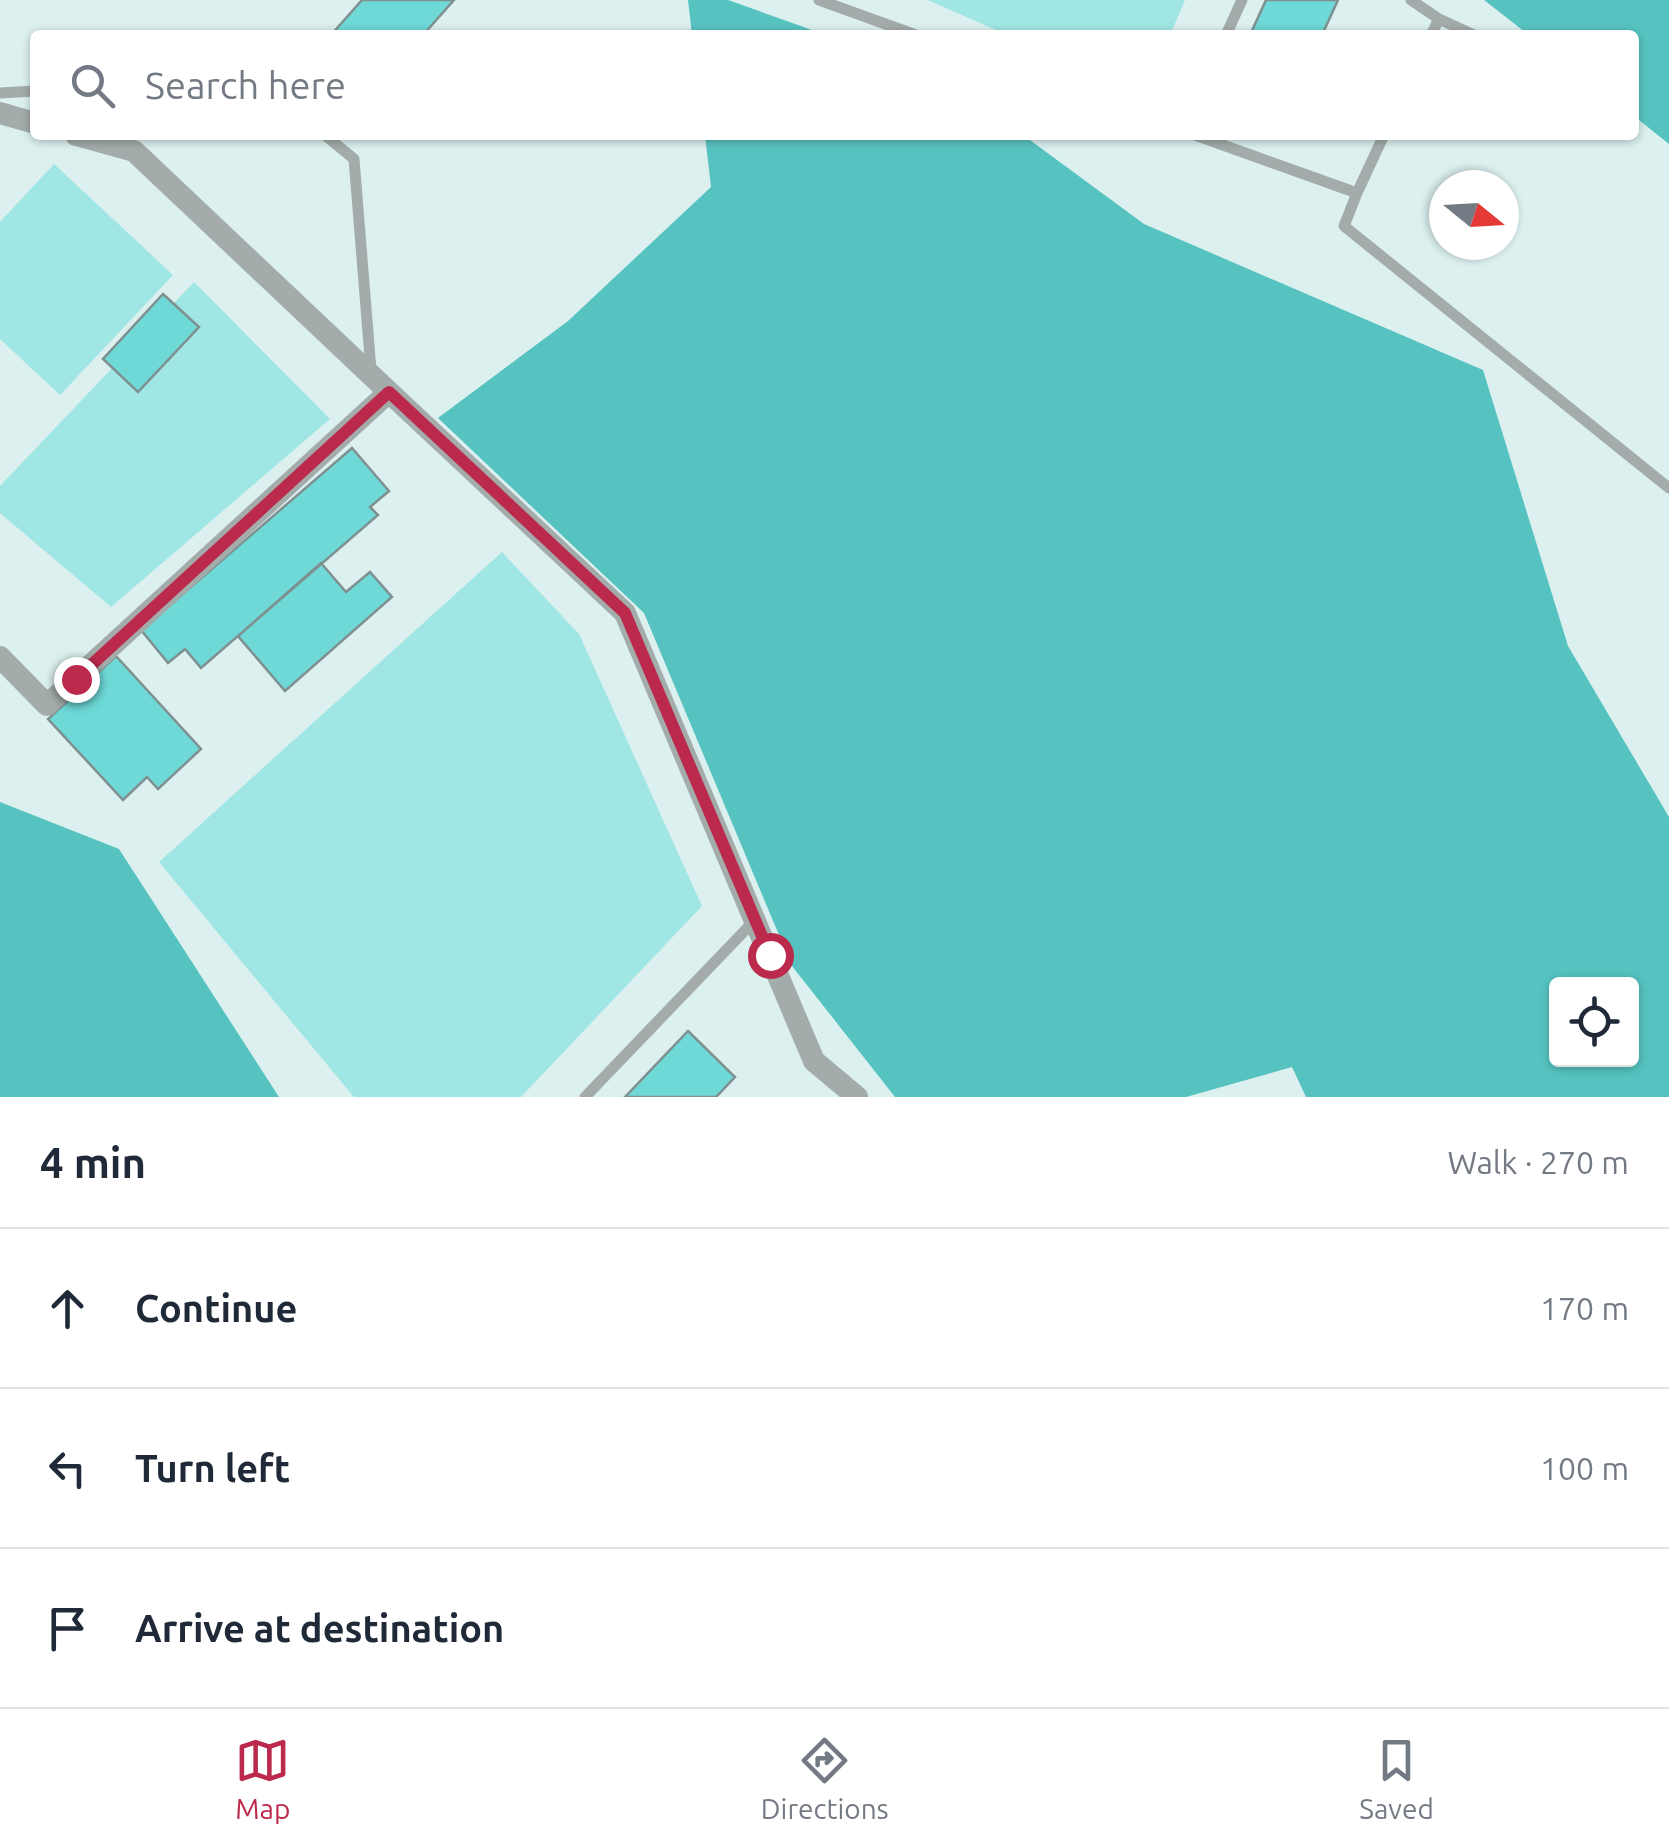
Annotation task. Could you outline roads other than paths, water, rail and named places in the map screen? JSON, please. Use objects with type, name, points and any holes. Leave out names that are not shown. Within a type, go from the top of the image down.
[{"type":"street","points":[[0,114],[30,123]]},
{"type":"street","points":[[93,140],[134,152],[625,613],[814,1061],[857,1097]]},
{"type":"street","points":[[0,657],[48,705],[389,392]]},
{"type":"lane","points":[[819,0],[902,30]]},
{"type":"lane","points":[[1228,30],[1242,0]]},
{"type":"lane","points":[[1411,0],[1463,30]]},
{"type":"lane","points":[[1434,30],[1439,19]]},
{"type":"lane","points":[[0,93],[30,91]]},
{"type":"lane","points":[[331,140],[354,159],[371,374]]},
{"type":"lane","points":[[1209,140],[1356,193]]},
{"type":"lane","points":[[1382,140],[1344,226],[1669,488]]},
{"type":"lane","points":[[585,1097],[754,920]]}]
